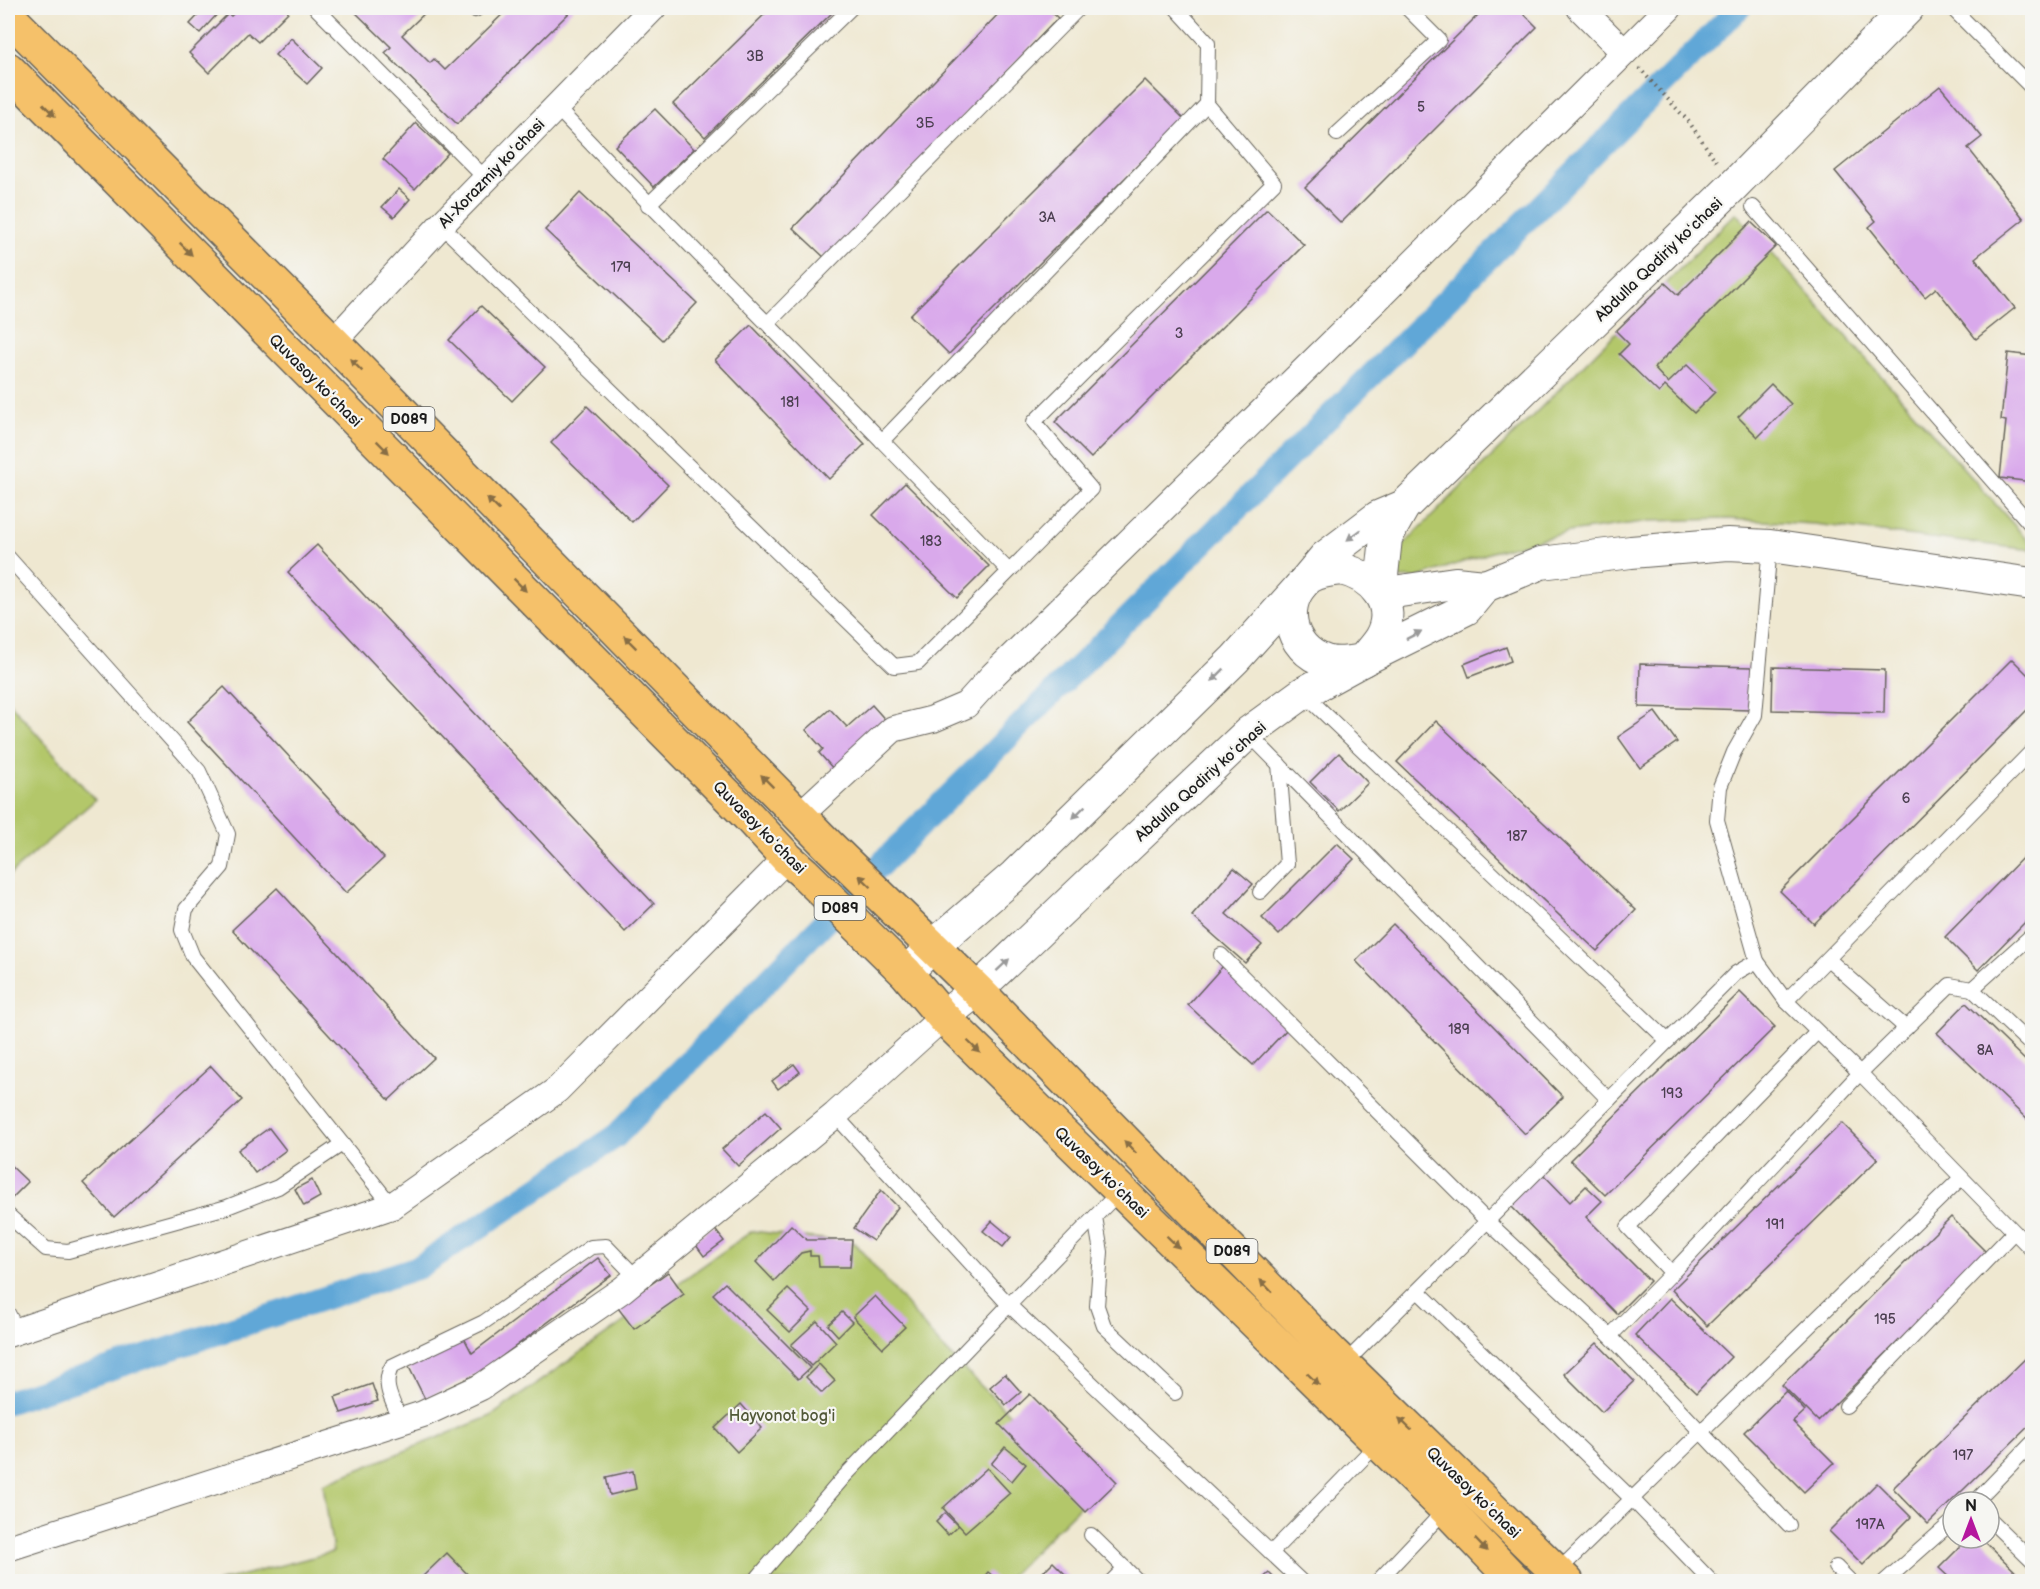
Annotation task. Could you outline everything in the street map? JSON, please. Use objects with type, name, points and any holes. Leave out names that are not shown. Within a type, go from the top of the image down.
[{"type":"main road","name":"D089","points":[[8,16],[804,819]]},
{"type":"main road","name":"Quvasoy koʻchasi","points":[[8,69],[796,866],[906,973],[943,1017],[1446,1509],[1516,1581]]},
{"type":"main road","name":"Quvasoy koʻchasi","points":[[804,819],[977,990],[1343,1365],[1562,1576]]},
{"type":"street","name":"Al-Xorazmiy koʻchasi","points":[[333,342],[441,225],[653,8]]},
{"type":"street","points":[[1580,8],[1624,52]]},
{"type":"street","points":[[804,819],[893,729],[933,719],[966,705],[993,675],[1377,299],[1669,8]]},
{"type":"street","name":"Abdulla Qodiriy koʻchasi","points":[[1908,8],[1734,186],[1404,506],[1386,538],[1380,594],[1455,583],[1485,586],[1541,563],[1631,552],[1728,544],[1770,546],[2032,584]]},
{"type":"street","name":"Abdulla Qodiriy koʻchasi","points":[[906,973],[933,946],[1015,875],[1235,658],[1325,557],[1378,518],[1404,506]]},
{"type":"street","points":[[1341,568],[1357,572],[1370,581],[1380,594],[1385,608],[1385,623],[1380,637],[1363,660],[1343,663],[1328,662],[1313,657],[1301,646],[1293,633],[1290,618],[1292,602],[1299,588],[1311,577],[1325,570],[1341,568]]},
{"type":"street","name":"Abdulla Qodiriy koʻchasi","points":[[943,1017],[977,990],[1248,733],[1303,693],[1363,660],[1466,609],[1485,586]]},
{"type":"street","points":[[11,1326],[392,1206],[557,1090],[796,866]]},
{"type":"street","points":[[8,1548],[423,1414],[481,1387],[637,1278],[835,1115],[943,1017]]},
{"type":"lane","points":[[316,8],[486,179]]},
{"type":"lane","points":[[472,8],[475,10],[478,8]]},
{"type":"lane","points":[[648,205],[851,8]]},
{"type":"lane","points":[[768,323],[1078,8]]},
{"type":"lane","points":[[441,225],[894,666],[918,663],[1091,489],[1034,422],[1274,183],[1207,105],[1208,43],[1176,8]]},
{"type":"lane","points":[[1337,134],[1439,40],[1407,8]]},
{"type":"lane","points":[[1952,8],[2032,88]]},
{"type":"lane","points":[[882,441],[1207,105]]},
{"type":"lane","points":[[556,107],[648,205],[768,323],[1009,571]]},
{"type":"lane","points":[[1754,207],[2032,526]]},
{"type":"lane","points":[[1770,546],[1755,715],[1734,752],[1720,787],[1717,820],[1757,961],[1786,1001],[1860,1073],[2032,1250]]},
{"type":"lane","points":[[8,557],[200,771],[228,834],[222,867],[186,909],[182,930],[192,957],[392,1206]]},
{"type":"lane","points":[[1303,693],[1668,1041]]},
{"type":"lane","points":[[1248,733],[1609,1100]]},
{"type":"lane","points":[[1786,1001],[2032,751]]},
{"type":"lane","points":[[1260,892],[1287,864],[1279,764]]},
{"type":"lane","points":[[1972,989],[2032,935]]},
{"type":"lane","points":[[1221,956],[1487,1221],[1610,1336],[1789,1525]]},
{"type":"lane","points":[[1828,959],[1906,1028]]},
{"type":"lane","points":[[1343,1365],[1736,973],[1757,961]]},
{"type":"lane","points":[[1610,1336],[1860,1073],[1950,985],[1972,989],[2032,1046]]},
{"type":"lane","points":[[1672,1273],[1628,1227],[1817,1032]]},
{"type":"lane","points":[[835,1115],[1009,1305],[1302,1581]]},
{"type":"lane","points":[[8,1215],[46,1249],[68,1251],[227,1207],[278,1187],[342,1144]]},
{"type":"lane","points":[[1562,1576],[1632,1498],[1962,1178]]},
{"type":"lane","points":[[754,1581],[843,1478],[1120,1191]]},
{"type":"lane","points":[[1095,1217],[1101,1252],[1097,1306],[1104,1326],[1175,1393]]},
{"type":"lane","points":[[1846,1406],[2014,1232]]},
{"type":"lane","points":[[401,1421],[387,1386],[387,1375],[392,1366],[484,1322],[591,1247],[606,1246],[637,1278]]},
{"type":"lane","points":[[1418,1291],[1632,1498],[1712,1581]]},
{"type":"lane","points":[[1271,1553],[1378,1443]]},
{"type":"lane","points":[[1987,1490],[2032,1443]]},
{"type":"lane","points":[[1377,1581],[1446,1509]]},
{"type":"lane","points":[[1884,1581],[1941,1531]]},
{"type":"lane","points":[[2001,1531],[2032,1561]]},
{"type":"lane","points":[[1091,1535],[1139,1581]]},
{"type":"lane","points":[[1836,1567],[1851,1581]]},
{"type":"lane","points":[[1111,1581],[1125,1568]]},
{"type":"path","points":[[1624,52],[1689,122]]},
{"type":"green space","points":[[1736,213],[2032,545],[2032,550],[1814,524],[1727,519],[1650,521],[1569,532],[1492,552],[1416,578],[1401,578],[1395,572],[1397,551]]},
{"type":"green space","points":[[8,701],[95,800],[8,876]]},
{"type":"green space","name":"Hayvonot bog'i","points":[[752,1231],[855,1243],[940,1345],[1091,1495],[1005,1581],[216,1582],[333,1552],[323,1484],[491,1416]]},
{"type":"building","points":[[205,8],[222,9],[200,33],[190,24]]},
{"type":"building","points":[[239,8],[292,8],[258,42],[248,33],[209,73],[189,53],[228,14],[231,16]]},
{"type":"building","points":[[351,8],[430,8],[402,35],[430,63],[434,59],[445,70],[509,8],[574,8],[457,124],[385,53],[391,47]]},
{"type":"building","points":[[771,8],[837,8],[705,137],[673,104]]},
{"type":"building","points":[[1004,8],[1047,8],[1058,18],[826,259],[793,228]]},
{"type":"building","points":[[1485,8],[1518,8],[1537,27],[1341,223],[1305,187]]},
{"type":"building","points":[[291,38],[322,68],[307,84],[275,55]]},
{"type":"building","points":[[1145,80],[1184,119],[949,354],[910,315]]},
{"type":"building","points":[[1940,86],[1982,137],[1968,148],[2024,219],[1975,258],[2015,308],[1976,339],[1936,288],[1925,297],[1869,227],[1876,221],[1835,171]]},
{"type":"building","points":[[655,109],[694,149],[654,187],[615,146]]},
{"type":"building","points":[[416,123],[448,153],[415,189],[383,159]]},
{"type":"building","points":[[399,189],[410,199],[394,217],[382,207]]},
{"type":"building","points":[[580,193],[697,303],[662,340],[545,230]]},
{"type":"building","points":[[1267,209],[1304,245],[1091,458],[1055,422]]},
{"type":"building","points":[[1751,222],[1776,246],[1654,368],[1668,383],[1687,365],[1715,392],[1694,413],[1665,386],[1659,393],[1619,354],[1629,344],[1616,331],[1665,283],[1678,295]]},
{"type":"building","points":[[481,306],[545,367],[512,401],[449,340]]},
{"type":"building","points":[[751,325],[865,444],[829,479],[715,360]]},
{"type":"building","points":[[2008,353],[2032,356],[2032,482],[2000,478],[2006,421],[2001,420]]},
{"type":"building","points":[[1771,384],[1791,404],[1758,437],[1738,417]]},
{"type":"building","points":[[587,406],[668,485],[632,522],[551,443]]},
{"type":"building","points":[[905,483],[989,566],[957,598],[873,515]]},
{"type":"building","points":[[317,545],[654,904],[625,932],[288,572]]},
{"type":"building","points":[[1506,647],[1511,661],[1469,677],[1464,664]]},
{"type":"building","points":[[2012,659],[2032,679],[2032,705],[1814,924],[1780,891]]},
{"type":"building","points":[[1640,664],[1752,667],[1751,710],[1639,707]]},
{"type":"building","points":[[1773,667],[1885,670],[1884,713],[1772,710]]},
{"type":"building","points":[[224,687],[384,858],[346,893],[187,722]]},
{"type":"building","points":[[872,705],[889,724],[836,772],[819,753],[823,749],[806,730],[830,709],[847,727]]},
{"type":"building","points":[[1655,712],[1677,742],[1640,768],[1618,737]]},
{"type":"building","points":[[1436,721],[1636,910],[1597,951],[1397,762]]},
{"type":"building","points":[[1339,753],[1368,783],[1339,811],[1310,782]]},
{"type":"building","points":[[1337,843],[1354,859],[1279,935],[1262,918]]},
{"type":"building","points":[[2032,848],[2032,915],[1978,970],[1945,937]]},
{"type":"building","points":[[1234,868],[1253,884],[1226,914],[1262,945],[1245,963],[1192,916]]},
{"type":"building","points":[[277,888],[434,1058],[389,1100],[232,930]]},
{"type":"building","points":[[1393,924],[1563,1097],[1525,1134],[1356,961]]},
{"type":"building","points":[[1223,966],[1289,1027],[1253,1065],[1188,1005]]},
{"type":"building","points":[[1740,992],[1775,1027],[1605,1195],[1570,1160]]},
{"type":"building","points":[[1966,1003],[2032,1067],[2032,1124],[1937,1033]]},
{"type":"building","points":[[794,1064],[800,1072],[778,1089],[772,1081]]},
{"type":"building","points":[[211,1066],[242,1100],[114,1217],[83,1183]]},
{"type":"building","points":[[766,1111],[781,1128],[738,1166],[722,1149]]},
{"type":"building","points":[[1842,1123],[1878,1159],[1707,1326],[1672,1290]]},
{"type":"building","points":[[269,1128],[286,1150],[255,1173],[238,1150]]},
{"type":"building","points":[[8,1163],[28,1182],[11,1199],[8,1195]]},
{"type":"building","points":[[1539,1170],[1570,1202],[1586,1186],[1602,1201],[1586,1217],[1650,1281],[1617,1314],[1507,1202]]},
{"type":"building","points":[[312,1180],[320,1197],[304,1206],[295,1189]]},
{"type":"building","points":[[881,1190],[898,1207],[873,1241],[854,1228]]},
{"type":"building","points":[[1951,1217],[1987,1253],[1818,1421],[1782,1385]]},
{"type":"building","points":[[992,1221],[1011,1237],[1003,1247],[983,1231]]},
{"type":"building","points":[[791,1225],[807,1240],[852,1240],[850,1267],[819,1267],[818,1256],[810,1256],[810,1251],[801,1253],[774,1281],[756,1262]]},
{"type":"building","points":[[713,1227],[724,1241],[704,1256],[693,1241]]},
{"type":"building","points":[[598,1258],[611,1275],[481,1372],[425,1399],[407,1363],[463,1336],[472,1353]]},
{"type":"building","points":[[668,1272],[684,1294],[634,1329],[618,1308]]},
{"type":"building","points":[[725,1283],[810,1368],[798,1379],[713,1294]]},
{"type":"building","points":[[788,1289],[811,1311],[790,1332],[767,1310]]},
{"type":"building","points":[[875,1296],[905,1327],[883,1348],[853,1317]]},
{"type":"building","points":[[1670,1298],[1731,1357],[1696,1393],[1635,1335]]},
{"type":"building","points":[[842,1312],[852,1322],[838,1336],[828,1325]]},
{"type":"building","points":[[817,1321],[836,1342],[811,1366],[791,1345]]},
{"type":"building","points":[[1597,1343],[1634,1381],[1602,1412],[1564,1374]]},
{"type":"building","points":[[2032,1352],[2032,1423],[1963,1490],[1941,1490],[1941,1511],[1928,1524],[1893,1488]]},
{"type":"building","points":[[819,1364],[835,1381],[822,1393],[806,1377]]},
{"type":"building","points":[[1005,1374],[1021,1392],[1006,1405],[990,1387]]},
{"type":"building","points":[[372,1384],[378,1401],[341,1413],[335,1397]]},
{"type":"building","points":[[1786,1391],[1805,1411],[1793,1422],[1834,1463],[1804,1492],[1744,1432]]},
{"type":"building","points":[[1030,1394],[1117,1482],[1086,1512],[999,1424]]},
{"type":"building","points":[[741,1404],[762,1428],[737,1452],[715,1428]]},
{"type":"building","points":[[1005,1447],[1026,1464],[1012,1481],[991,1464]]},
{"type":"building","points":[[987,1468],[1010,1493],[965,1532],[943,1508]]},
{"type":"building","points":[[633,1471],[636,1489],[610,1495],[606,1477]]},
{"type":"building","points":[[1877,1483],[1911,1517],[1863,1565],[1829,1531]]},
{"type":"building","points":[[945,1513],[958,1526],[948,1535],[936,1522]]},
{"type":"building","points":[[1957,1550],[1993,1550],[2025,1581],[1953,1581],[1939,1568]]},
{"type":"building","points":[[447,1553],[474,1581],[424,1581],[421,1578]]},
{"type":"building","points":[[1053,1562],[1072,1581],[1034,1581]]},
{"type":"building","points":[[988,1572],[999,1581],[980,1581]]},
{"type":"building","points":[[1269,1573],[1277,1581],[1260,1581]]},
{"type":"waterway","points":[[8,1402],[419,1267],[615,1137],[889,856],[1739,8]]}]
